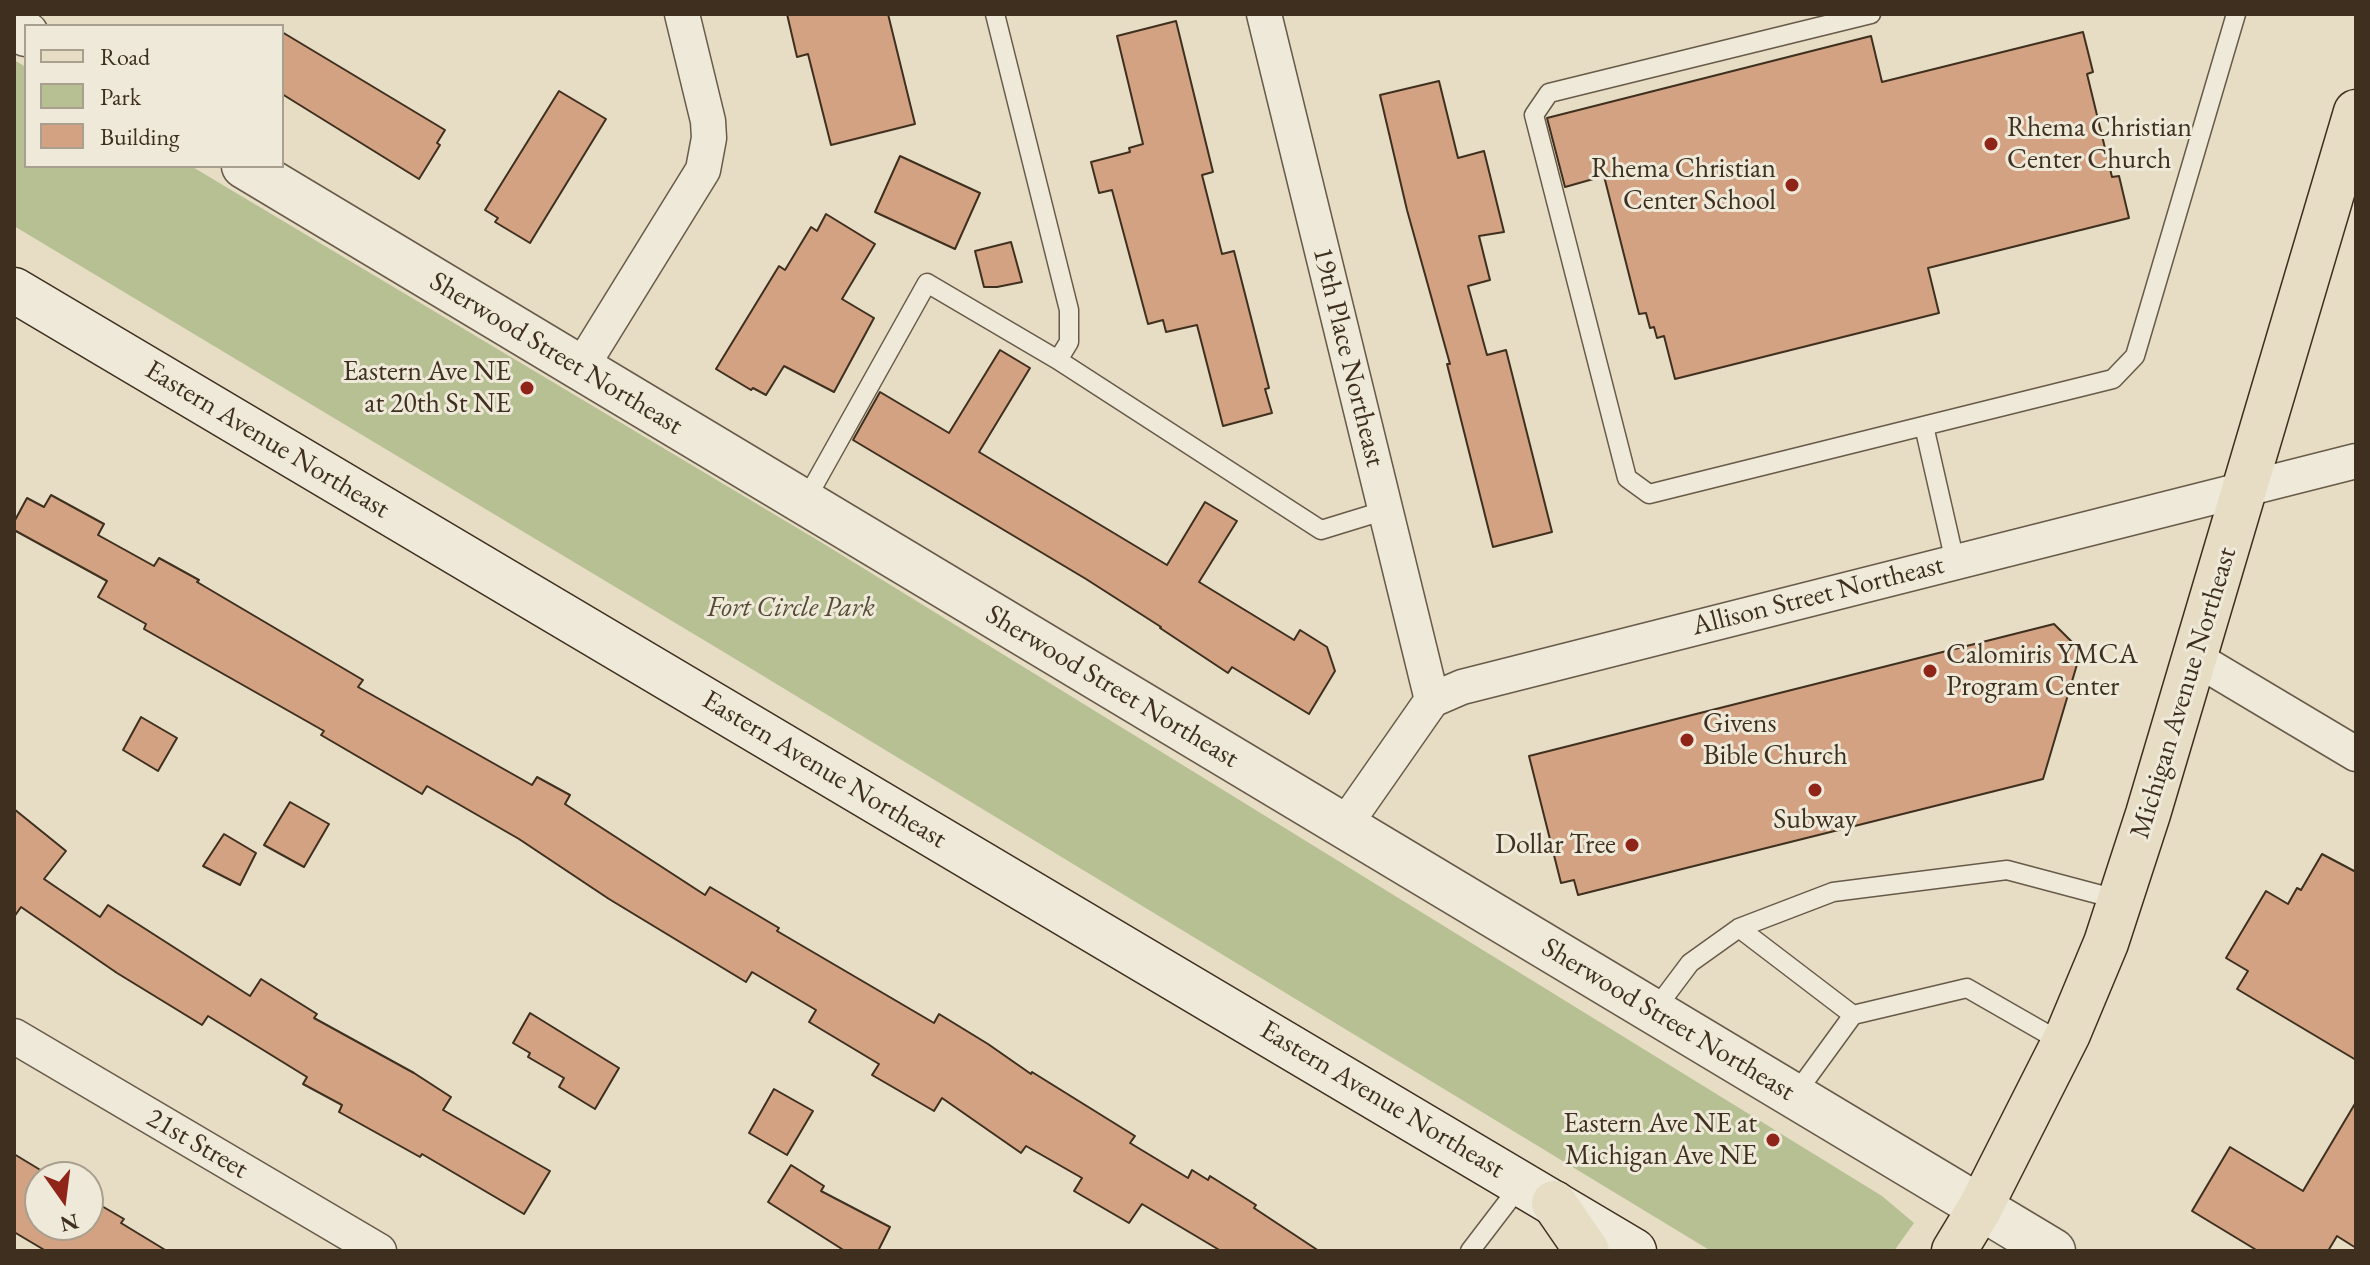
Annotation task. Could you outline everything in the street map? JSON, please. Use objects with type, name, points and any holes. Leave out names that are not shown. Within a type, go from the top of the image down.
[{"type":"main road","name":"Michigan Avenue Northeast","points":[[1954,1251],[1980,1208],[2063,1043],[2106,943],[2195,658],[2356,112]]},
{"type":"main road","points":[[1538,1193],[1587,1251]]},
{"type":"street","points":[[580,369],[703,170],[708,146],[708,121],[682,14]]},
{"type":"street","name":"19th Place Northeast","points":[[1269,15],[1432,700]]},
{"type":"street","name":"Sherwood Street Northeast","points":[[247,168],[1980,1208]]},
{"type":"street","name":"Eastern Avenue Northeast","points":[[14,290],[1634,1251]]},
{"type":"street","name":"Allison Street Northeast","points":[[1432,700],[1479,681],[2356,461]]},
{"type":"street","points":[[2195,658],[2356,754]]},
{"type":"street","points":[[1344,826],[1432,700]]},
{"type":"street","name":"21st Street","points":[[14,1036],[379,1251]]},
{"type":"street","points":[[1980,1208],[2053,1251]]},
{"type":"lane","points":[[995,14],[1069,310],[1069,342],[1058,360]]},
{"type":"lane","points":[[1871,14],[1549,93],[1534,115],[1627,478],[1649,494],[2113,379],[2135,356],[2236,14]]},
{"type":"lane","points":[[804,503],[927,283],[1058,360],[1321,530],[1386,510]]},
{"type":"lane","points":[[1924,426],[1955,562]]},
{"type":"lane","points":[[1653,1012],[1690,963],[1739,928],[1833,892],[2007,870],[2120,900]]},
{"type":"lane","points":[[1739,928],[1853,1015]]},
{"type":"lane","points":[[1794,1096],[1853,1015],[1967,988],[2063,1043]]},
{"type":"lane","points":[[1470,1251],[1538,1193]]},
{"type":"green space","name":"Fort Circle Park","points":[[14,60],[24,66],[24,168],[194,168],[824,544],[1882,1196],[1914,1223],[1894,1251],[1711,1251],[14,226]]},
{"type":"building","points":[[787,14],[888,14],[915,124],[831,145],[808,54],[797,57]]},
{"type":"building","points":[[1176,21],[1213,172],[1202,175],[1222,254],[1234,251],[1269,388],[1265,389],[1272,413],[1223,426],[1197,325],[1166,332],[1163,320],[1148,324],[1112,190],[1099,193],[1091,162],[1130,152],[1129,148],[1143,144],[1117,36]]},
{"type":"building","points":[[2083,32],[2093,72],[2087,74],[2112,177],[2119,176],[2129,218],[1928,268],[1939,313],[1675,379],[1664,336],[1657,338],[1646,313],[1639,314],[1604,176],[1565,187],[1547,118],[1871,36],[1882,82]]},
{"type":"building","points":[[284,33],[445,130],[437,143],[440,145],[419,179],[284,95]]},
{"type":"building","points":[[1439,81],[1458,158],[1484,151],[1504,232],[1479,236],[1490,280],[1468,286],[1487,355],[1506,350],[1552,532],[1493,547],[1447,364],[1450,364],[1407,210],[1380,95]]},
{"type":"building","points":[[559,91],[606,119],[530,243],[495,222],[498,218],[485,210]]},
{"type":"building","points":[[900,156],[980,193],[955,249],[875,212]]},
{"type":"building","points":[[826,214],[875,244],[842,299],[874,318],[834,392],[784,366],[766,395],[753,388],[751,390],[716,369],[779,266],[785,270],[811,227],[817,231]]},
{"type":"building","points":[[1011,242],[1022,282],[984,287],[975,251]]},
{"type":"building","points":[[1000,350],[1030,368],[979,452],[1167,565],[1205,502],[1237,521],[1199,582],[1294,640],[1300,630],[1327,647],[1335,671],[1309,714],[1232,667],[1228,673],[1086,579],[853,440],[880,392],[949,433]]},
{"type":"building","points":[[51,495],[104,524],[98,535],[154,566],[159,558],[199,580],[197,582],[363,680],[358,687],[532,785],[537,777],[570,795],[565,804],[705,895],[710,887],[779,928],[777,931],[934,1023],[939,1014],[1135,1136],[1130,1143],[1188,1178],[1192,1170],[1208,1180],[1210,1176],[1319,1251],[1221,1251],[1142,1204],[1129,1223],[1074,1191],[1082,1178],[1026,1146],[1021,1153],[942,1098],[934,1111],[872,1075],[879,1064],[809,1022],[816,1010],[752,972],[746,982],[609,899],[519,839],[427,786],[422,794],[321,735],[324,731],[144,629],[146,624],[98,597],[107,581],[14,530],[14,522],[27,498],[44,507]]},
{"type":"building","points":[[2054,624],[2081,651],[2043,779],[1578,895],[1574,880],[1561,883],[1529,756]]},
{"type":"building","points":[[141,717],[177,738],[158,771],[123,750]]},
{"type":"building","points":[[290,802],[329,824],[304,867],[264,845]]},
{"type":"building","points":[[14,809],[66,851],[44,879],[100,917],[108,905],[250,996],[261,979],[317,1014],[314,1018],[451,1097],[443,1110],[550,1171],[524,1214],[422,1154],[420,1157],[339,1112],[342,1105],[303,1084],[307,1077],[208,1016],[202,1025],[117,973],[21,907],[14,917]]},
{"type":"building","points":[[224,834],[256,853],[240,885],[203,866]]},
{"type":"building","points":[[2322,854],[2356,872],[2356,1060],[2237,989],[2248,971],[2226,958],[2266,891],[2288,904],[2297,888],[2301,890]]},
{"type":"building","points":[[530,1013],[619,1068],[595,1109],[559,1087],[564,1078],[528,1057],[530,1053],[513,1043]]},
{"type":"building","points":[[774,1089],[813,1111],[787,1155],[749,1133]]},
{"type":"building","points":[[2356,1102],[2356,1248],[2337,1236],[2328,1251],[2258,1251],[2192,1211],[2230,1147],[2303,1191]]},
{"type":"building","points":[[14,1154],[26,1161],[24,1238],[14,1232]]},
{"type":"building","points":[[791,1165],[824,1186],[821,1191],[890,1227],[878,1251],[845,1251],[768,1202]]},
{"type":"building","points":[[104,1207],[124,1219],[121,1223],[167,1251],[46,1251],[29,1241],[104,1241]]},
{"type":"place","name":"Rhema Christian Center Church","points":[[1991,144]]},
{"type":"place","name":"Rhema Christian Center School","points":[[1792,185]]},
{"type":"place","name":"Eastern Ave NE at 20th St NE","points":[[527,388]]},
{"type":"place","name":"Calomiris YMCA Program Center","points":[[1930,671]]},
{"type":"place","name":"Givens Bible Church","points":[[1687,740]]},
{"type":"place","name":"Subway","points":[[1815,790]]},
{"type":"place","name":"Dollar Tree","points":[[1632,845]]},
{"type":"place","name":"Eastern Ave NE at Michigan Ave NE","points":[[1773,1140]]}]
